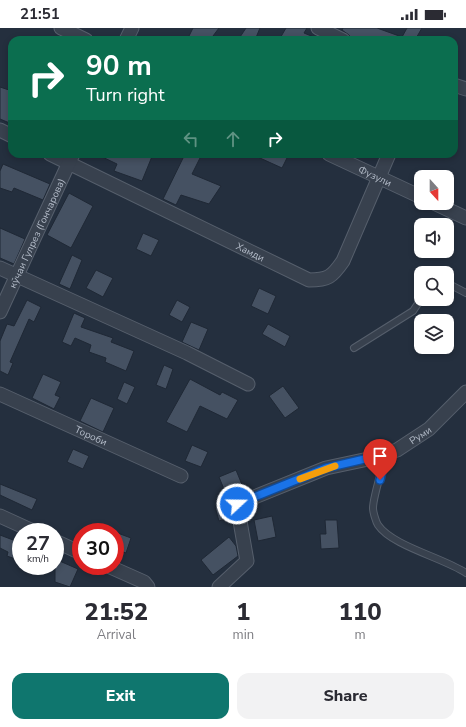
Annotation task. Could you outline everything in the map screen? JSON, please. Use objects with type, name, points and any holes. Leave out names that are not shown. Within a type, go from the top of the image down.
[{"type":"street","points":[[61,28],[78,36]]},
{"type":"street","points":[[318,28],[339,35]]},
{"type":"street","name":"Фузули","points":[[337,158],[414,194]]},
{"type":"street","name":"Хамди","points":[[71,159],[308,280],[323,280],[334,274],[343,262],[387,158]]},
{"type":"street","name":"кӯчаи Гулрез (Гончарова)","points":[[0,312],[71,159]]},
{"type":"street","points":[[449,210],[466,218]]},
{"type":"street","points":[[0,268],[187,353],[248,384]]},
{"type":"street","name":"Руми","points":[[219,587],[247,562],[237,504],[326,468],[397,450],[429,429],[466,392]]},
{"type":"street","name":"Тороби","points":[[0,394],[181,476]]},
{"type":"street","points":[[0,516],[15,523]]},
{"type":"street","points":[[124,573],[144,582],[148,587]]},
{"type":"lane","points":[[454,287],[466,293]]},
{"type":"lane","points":[[354,348],[413,310],[416,306]]},
{"type":"lane","points":[[386,454],[373,507],[377,525],[386,533],[408,546],[452,564],[466,573]]},
{"type":"building","points":[[193,28],[219,28],[213,36],[189,36]]},
{"type":"building","points":[[246,28],[260,28],[257,36],[241,36]]},
{"type":"building","points":[[286,28],[307,28],[304,33],[311,36],[281,36]]},
{"type":"building","points":[[343,28],[377,28],[399,36],[349,36],[342,30]]},
{"type":"building","points":[[407,28],[422,28],[417,36],[403,36]]},
{"type":"building","points":[[0,87],[8,90],[8,122],[0,119]]},
{"type":"building","points":[[104,158],[151,158],[142,181],[114,171],[117,164]]},
{"type":"building","points":[[183,158],[200,158],[192,174],[221,186],[209,204],[181,195],[176,205],[163,199]]},
{"type":"building","points":[[260,158],[287,158],[282,168]]},
{"type":"building","points":[[3,164],[50,184],[43,200],[14,188],[12,192],[0,188],[0,171]]},
{"type":"building","points":[[69,193],[93,206],[71,248],[47,235]]},
{"type":"building","points":[[0,228],[25,239],[14,264],[0,258]]},
{"type":"building","points":[[143,233],[159,240],[151,256],[136,249]]},
{"type":"building","points":[[72,255],[82,260],[70,289],[59,284]]},
{"type":"building","points":[[96,270],[113,278],[103,297],[86,288]]},
{"type":"building","points":[[259,288],[276,296],[268,314],[251,306]]},
{"type":"building","points":[[27,300],[41,307],[34,322],[29,319],[10,362],[13,363],[8,375],[0,371],[0,341],[7,324],[14,326]]},
{"type":"building","points":[[177,300],[190,307],[182,322],[169,315]]},
{"type":"building","points":[[74,313],[85,318],[81,327],[113,338],[111,342],[134,351],[126,371],[105,362],[106,358],[89,352],[91,345],[75,338],[71,346],[62,342]]},
{"type":"building","points":[[191,322],[208,329],[199,350],[182,342]]},
{"type":"building","points":[[268,324],[290,336],[285,347],[262,334]]},
{"type":"building","points":[[164,365],[173,369],[166,389],[156,385]]},
{"type":"building","points":[[43,374],[61,382],[55,395],[60,397],[54,409],[32,398]]},
{"type":"building","points":[[190,379],[220,395],[222,392],[238,400],[227,419],[200,406],[187,432],[166,422]]},
{"type":"building","points":[[124,382],[135,387],[127,404],[117,399]]},
{"type":"building","points":[[283,386],[299,408],[285,418],[269,396]]},
{"type":"building","points":[[91,398],[114,408],[103,432],[80,421]]},
{"type":"building","points":[[192,445],[208,452],[201,467],[185,461]]},
{"type":"building","points":[[73,449],[89,456],[83,469],[67,462]]},
{"type":"building","points":[[236,470],[245,492],[228,499],[219,477]]},
{"type":"building","points":[[0,484],[37,499],[32,510],[0,495]]},
{"type":"building","points":[[229,503],[231,517],[219,521],[215,507]]},
{"type":"building","points":[[272,516],[276,537],[258,541],[254,520]]},
{"type":"building","points":[[325,520],[337,520],[339,548],[321,549],[320,534],[326,534]]},
{"type":"building","points":[[0,535],[12,540],[12,558],[7,556],[8,552],[0,548]]},
{"type":"building","points":[[124,535],[131,538],[126,553],[124,552]]},
{"type":"building","points":[[229,537],[236,546],[238,556],[213,575],[201,560]]},
{"type":"building","points":[[64,563],[72,566],[72,575],[75,575],[70,587],[55,582],[55,575],[64,575]]},
{"type":"slow traffic","points":[[300,479],[326,468],[335,466]]},
{"type":"route","points":[[237,504],[326,468],[386,454],[380,480]]}]
